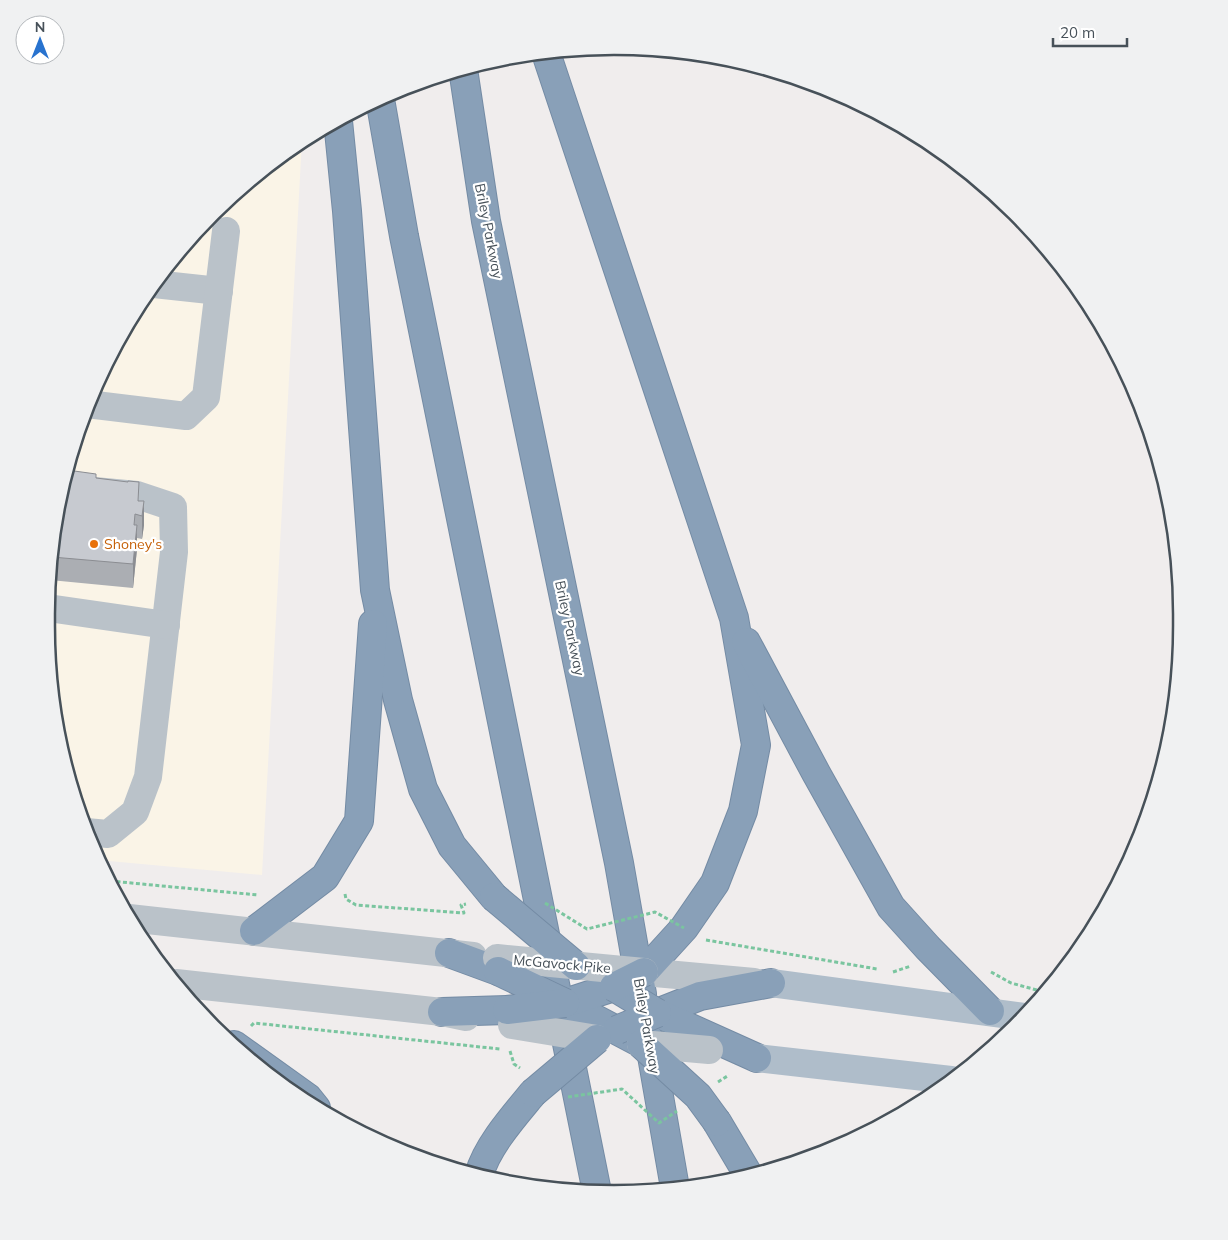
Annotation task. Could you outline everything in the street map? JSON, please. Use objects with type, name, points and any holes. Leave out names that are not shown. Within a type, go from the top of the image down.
[{"type":"highway","points":[[442,1012],[509,1018],[565,1003],[614,987],[644,972],[693,934],[743,811],[756,745],[734,618],[548,59]]},
{"type":"highway","name":"Briley Parkway","points":[[464,76],[486,221],[619,863],[674,1181]]},
{"type":"highway","points":[[381,106],[404,236],[595,1184]]},
{"type":"highway","points":[[339,128],[375,590],[398,700],[423,789],[452,846],[494,897],[576,966],[708,1043]]},
{"type":"highway","points":[[254,931],[325,877],[358,821],[375,590]]},
{"type":"highway","points":[[734,618],[816,773],[891,907],[990,1011]]},
{"type":"highway","points":[[449,953],[497,965],[565,1003],[607,1034]]},
{"type":"highway","points":[[481,1169],[482,1163],[511,1120],[538,1088],[607,1034],[657,1013],[698,986],[770,983]]},
{"type":"highway","points":[[641,1044],[698,1096],[717,1122],[745,1169]]},
{"type":"main road","points":[[770,983],[1014,1015]]},
{"type":"main road","points":[[757,1058],[941,1079]]},
{"type":"street","points":[[96,405],[186,416],[206,397],[226,231]]},
{"type":"street","points":[[163,285],[219,291]]},
{"type":"street","points":[[70,489],[137,495],[173,507],[174,552],[148,777],[135,812],[108,834],[95,833]]},
{"type":"street","points":[[55,609],[166,625]]},
{"type":"street","points":[[138,919],[449,953]]},
{"type":"street","name":"McGavock Pike","points":[[497,965],[576,966],[644,972],[698,986]]},
{"type":"street","points":[[185,984],[442,1012]]},
{"type":"street","points":[[509,1018],[607,1034],[641,1044],[708,1043],[757,1058]]},
{"type":"path","points":[[539,900],[587,929],[655,912],[693,934],[896,972],[913,965],[928,948]]},
{"type":"path","points":[[984,969],[1010,983],[1038,990]]},
{"type":"path","points":[[239,1041],[254,1023],[510,1050],[514,1064],[538,1088],[561,1098],[622,1089],[659,1123],[698,1096]]},
{"type":"shaded area","points":[[301,150],[262,875],[107,861],[85,806],[74,771],[66,735],[56,663],[56,577],[66,505],[74,469],[98,400],[130,334],[149,303],[194,245],[245,194]]},
{"type":"building","name":"Shoney's","points":[[74,471],[96,474],[96,478],[139,482],[138,501],[144,501],[142,516],[135,514],[134,525],[137,525],[133,564],[58,558]]},
{"type":"place","name":"Shoney's","points":[[94,544]]}]
